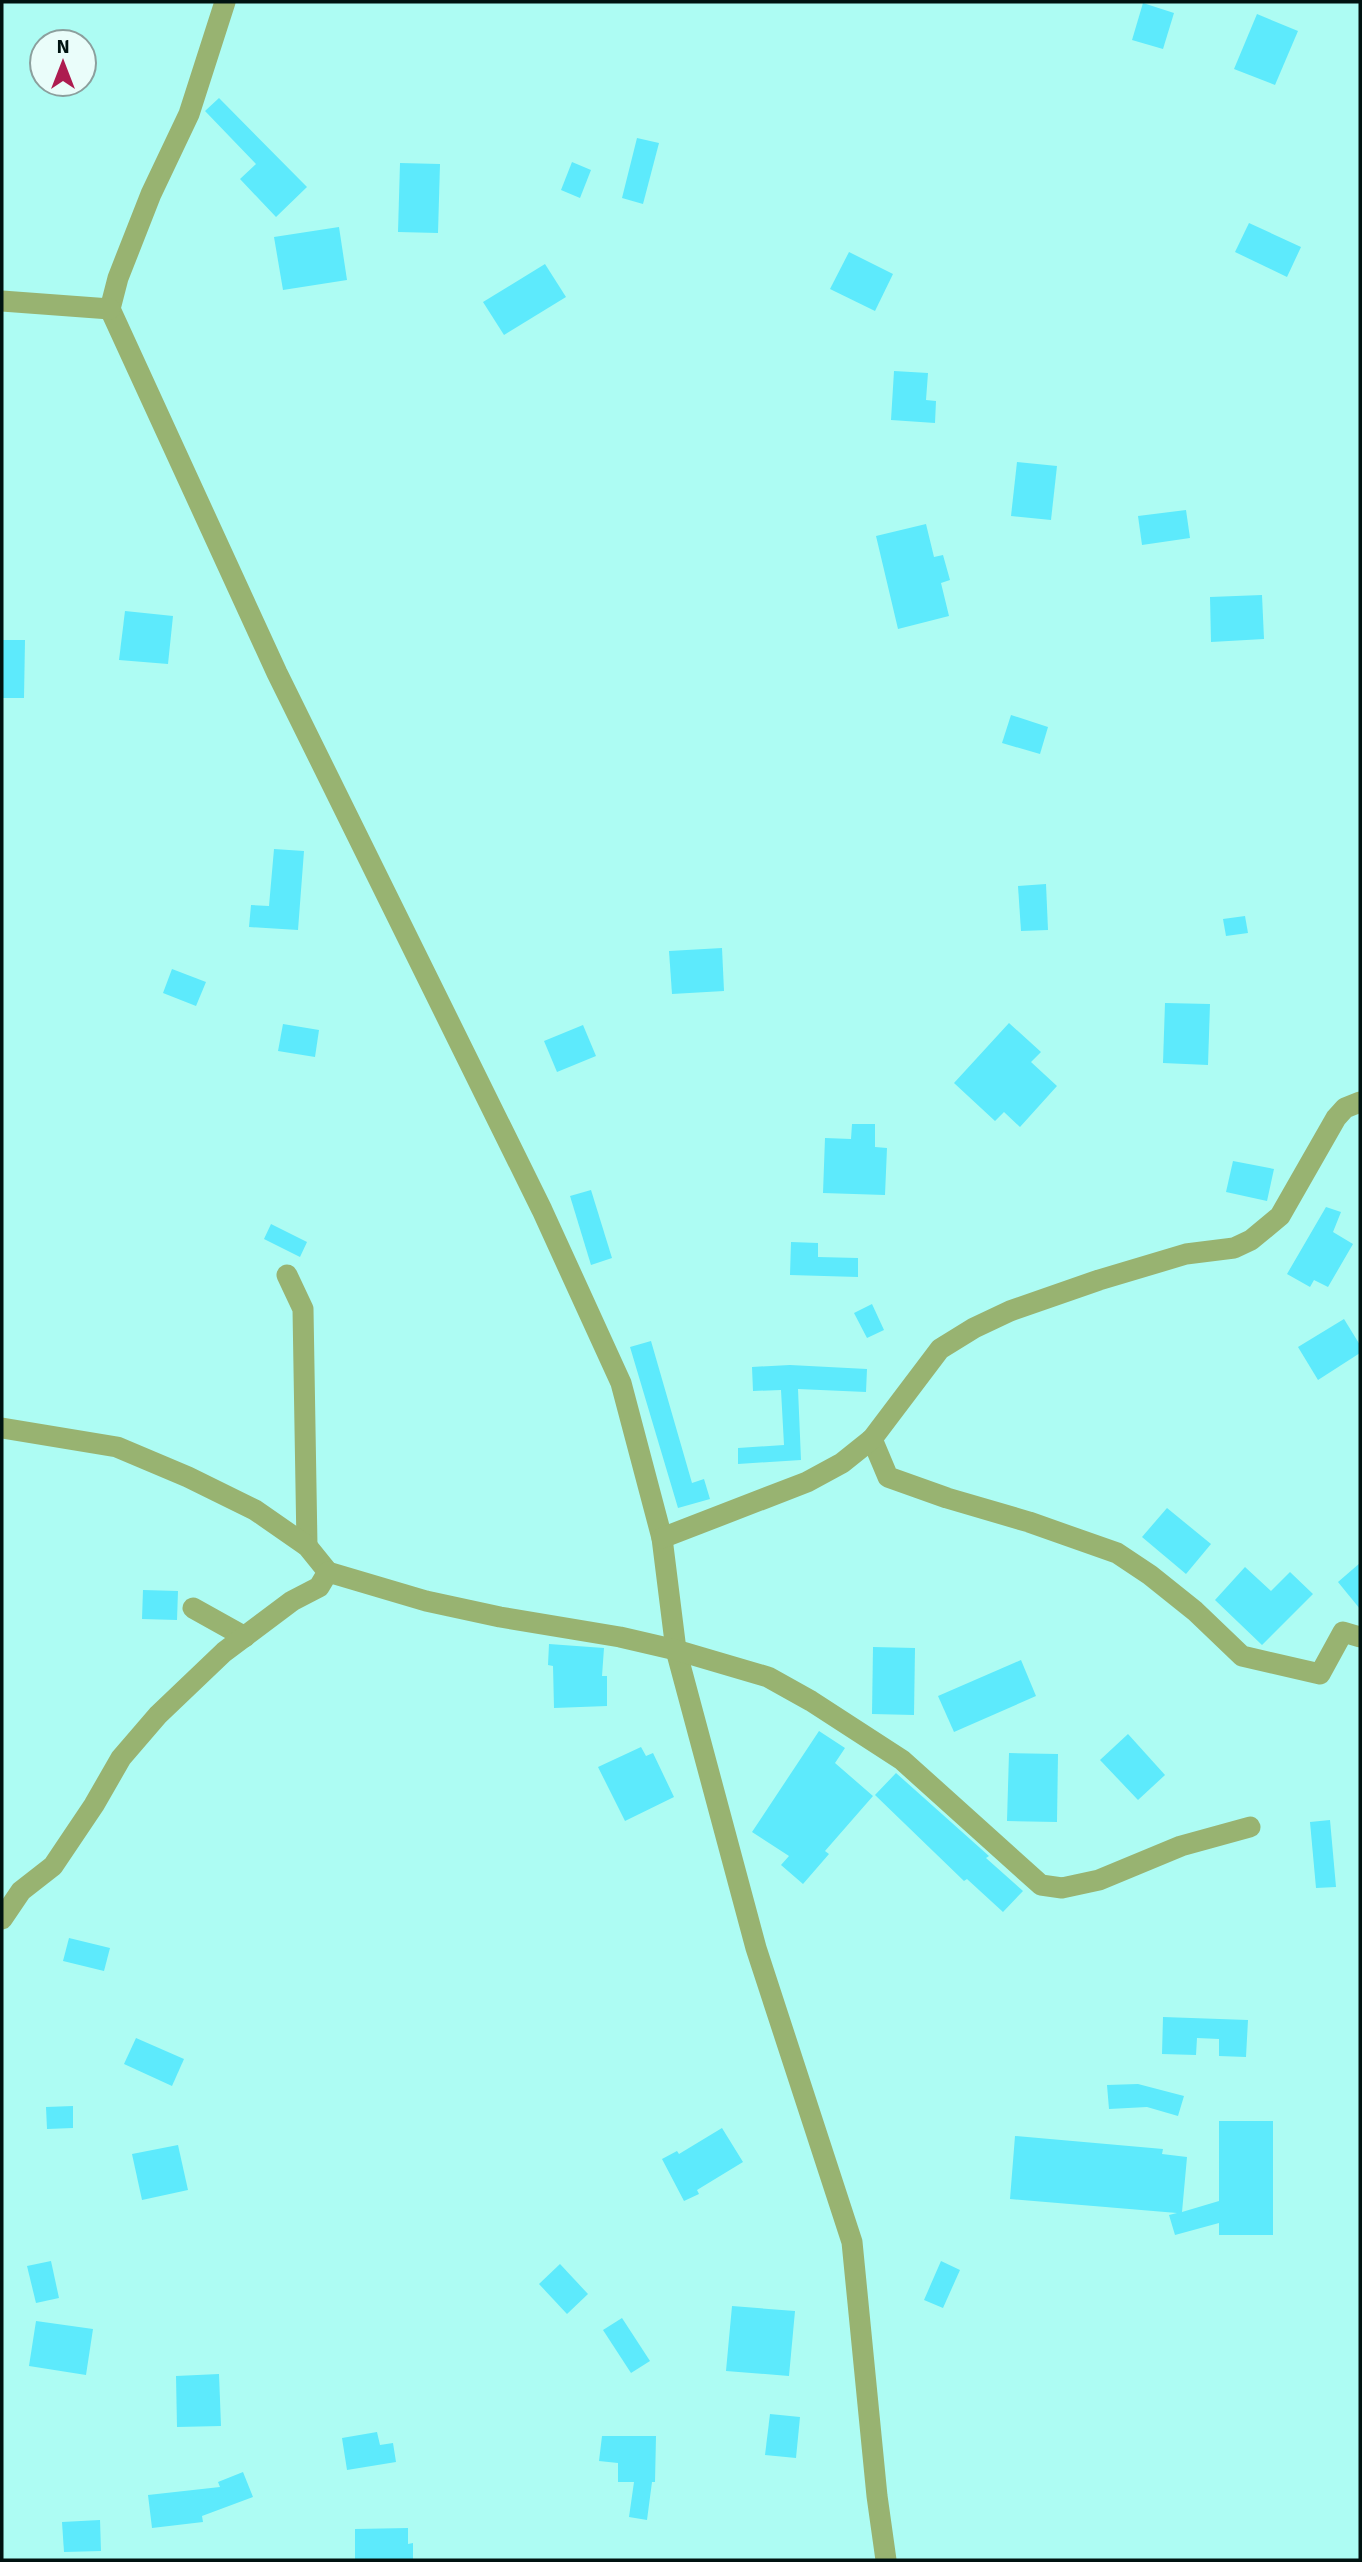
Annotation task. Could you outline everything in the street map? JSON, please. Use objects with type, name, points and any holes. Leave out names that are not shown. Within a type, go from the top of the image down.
[{"type":"street","points":[[225,2],[189,114],[151,194],[118,278],[110,309],[277,673],[542,1210],[621,1383],[662,1538],[676,1650],[756,1948],[852,2242],[877,2496],[886,2560]]},
{"type":"street","points":[[2,301],[110,309]]},
{"type":"street","points":[[662,1538],[807,1482],[842,1463],[872,1438],[940,1349],[974,1328],[1010,1311],[1099,1280],[1186,1254],[1234,1248],[1251,1240],[1280,1216],[1336,1118],[1345,1108],[1360,1102]]},
{"type":"street","points":[[287,1275],[303,1309],[307,1546]]},
{"type":"street","points":[[2,1428],[117,1447],[188,1477],[256,1510],[307,1546],[328,1572],[426,1601],[500,1617],[620,1637],[768,1677],[840,1719],[902,1760],[1041,1885],[1062,1888],[1099,1880],[1181,1846],[1250,1827]]},
{"type":"street","points":[[872,1438],[888,1477],[1040,1525],[1117,1553],[1195,1611],[1242,1656],[1320,1674],[1343,1632],[1360,1637]]},
{"type":"street","points":[[2,1919],[21,1891],[53,1866],[94,1805],[121,1758],[151,1723],[224,1652],[292,1601],[319,1587],[328,1572]]},
{"type":"street","points":[[193,1608],[244,1637]]},
{"type":"building","points":[[1143,3],[1174,13],[1163,49],[1132,40]]},
{"type":"building","points":[[1257,14],[1298,31],[1275,85],[1234,69]]},
{"type":"building","points":[[219,98],[307,187],[276,217],[240,179],[256,164],[205,111]]},
{"type":"building","points":[[637,138],[659,143],[643,204],[622,198]]},
{"type":"building","points":[[572,162],[591,170],[580,198],[561,190]]},
{"type":"building","points":[[400,163],[440,164],[438,233],[398,232]]},
{"type":"building","points":[[1249,223],[1301,247],[1287,277],[1235,252]]},
{"type":"building","points":[[339,227],[347,280],[283,290],[274,237]]},
{"type":"building","points":[[849,252],[893,274],[875,311],[830,289]]},
{"type":"building","points":[[545,264],[566,297],[504,335],[483,302]]},
{"type":"building","points":[[894,371],[928,373],[926,400],[936,401],[935,423],[891,420]]},
{"type":"building","points":[[1017,462],[1057,466],[1051,520],[1011,516]]},
{"type":"building","points":[[1186,510],[1190,538],[1142,545],[1138,516]]},
{"type":"building","points":[[926,524],[934,557],[943,555],[950,580],[941,583],[949,616],[898,629],[876,536]]},
{"type":"building","points":[[1262,595],[1264,639],[1211,642],[1210,597]]},
{"type":"building","points":[[125,611],[173,616],[168,664],[119,660]]},
{"type":"building","points":[[2,640],[25,640],[24,698],[2,698]]},
{"type":"building","points":[[1011,715],[1048,727],[1040,754],[1002,743]]},
{"type":"building","points":[[274,849],[304,851],[298,930],[249,927],[251,905],[269,906]]},
{"type":"building","points":[[1046,884],[1048,930],[1021,931],[1018,886]]},
{"type":"building","points":[[1245,916],[1248,933],[1226,936],[1223,919]]},
{"type":"building","points":[[722,948],[724,991],[672,994],[669,951]]},
{"type":"building","points":[[172,969],[206,982],[196,1006],[163,993]]},
{"type":"building","points":[[1165,1003],[1210,1004],[1208,1065],[1163,1063]]},
{"type":"building","points":[[1009,1023],[1041,1052],[1031,1062],[1057,1086],[1020,1127],[1004,1112],[995,1121],[954,1083]]},
{"type":"building","points":[[283,1024],[319,1030],[315,1057],[278,1051]]},
{"type":"building","points":[[583,1025],[596,1056],[557,1072],[544,1041]]},
{"type":"building","points":[[852,1124],[875,1124],[875,1147],[887,1148],[885,1195],[823,1193],[825,1138],[851,1139]]},
{"type":"building","points":[[1233,1161],[1274,1169],[1267,1201],[1226,1192]]},
{"type":"building","points":[[591,1190],[612,1258],[591,1265],[570,1196]]},
{"type":"building","points":[[1326,1207],[1341,1212],[1333,1232],[1353,1244],[1328,1287],[1314,1280],[1310,1287],[1287,1274]]},
{"type":"building","points":[[271,1224],[307,1242],[300,1257],[264,1239]]},
{"type":"building","points":[[791,1242],[818,1243],[818,1257],[858,1258],[858,1277],[790,1275]]},
{"type":"building","points":[[872,1304],[884,1330],[867,1338],[854,1313]]},
{"type":"building","points":[[1344,1319],[1360,1345],[1360,1353],[1318,1380],[1298,1347]]},
{"type":"building","points":[[651,1341],[692,1483],[704,1479],[710,1499],[678,1508],[630,1347]]},
{"type":"building","points":[[790,1365],[867,1369],[866,1392],[798,1389],[801,1460],[738,1464],[738,1448],[784,1445],[781,1390],[753,1391],[752,1367]]},
{"type":"building","points":[[1167,1508],[1211,1544],[1186,1574],[1142,1537]]},
{"type":"building","points":[[1360,1563],[1360,1609],[1338,1582]]},
{"type":"building","points":[[1245,1567],[1271,1591],[1290,1572],[1313,1594],[1262,1645],[1215,1600]]},
{"type":"building","points":[[143,1590],[178,1591],[177,1620],[142,1619]]},
{"type":"building","points":[[549,1644],[604,1648],[602,1676],[607,1676],[607,1706],[554,1708],[553,1666],[548,1665]]},
{"type":"building","points":[[873,1647],[915,1648],[914,1715],[872,1714]]},
{"type":"building","points":[[1021,1660],[1036,1696],[954,1732],[938,1696]]},
{"type":"building","points":[[819,1731],[845,1748],[835,1763],[873,1796],[825,1851],[829,1854],[803,1884],[781,1865],[789,1856],[752,1832]]},
{"type":"building","points":[[1128,1734],[1165,1775],[1138,1800],[1100,1760]]},
{"type":"building","points":[[641,1747],[646,1756],[653,1753],[674,1797],[625,1821],[598,1767]]},
{"type":"building","points":[[1009,1753],[1058,1754],[1057,1822],[1007,1821]]},
{"type":"building","points":[[896,1773],[989,1856],[986,1858],[1023,1891],[1003,1912],[967,1879],[964,1881],[875,1795]]},
{"type":"building","points":[[1330,1820],[1336,1887],[1316,1888],[1310,1822]]},
{"type":"building","points":[[69,1938],[110,1948],[104,1971],[63,1961]]},
{"type":"building","points":[[1163,2017],[1248,2020],[1246,2057],[1219,2056],[1219,2039],[1197,2038],[1196,2055],[1162,2054]]},
{"type":"building","points":[[136,2038],[184,2059],[172,2086],[124,2064]]},
{"type":"building","points":[[1138,2084],[1184,2096],[1178,2116],[1147,2107],[1109,2109],[1107,2085]]},
{"type":"building","points":[[73,2106],[73,2128],[47,2129],[46,2107]]},
{"type":"building","points":[[1219,2121],[1273,2121],[1273,2235],[1219,2235],[1219,2223],[1175,2235],[1169,2215],[1177,2213],[1010,2199],[1015,2136],[1163,2149],[1162,2154],[1187,2157],[1182,2212],[1219,2201]]},
{"type":"building","points":[[722,2128],[743,2162],[697,2190],[699,2194],[684,2201],[662,2159],[677,2151],[679,2154]]},
{"type":"building","points":[[178,2145],[188,2190],[142,2200],[132,2154]]},
{"type":"building","points":[[51,2261],[59,2298],[36,2303],[27,2266]]},
{"type":"building","points":[[941,2261],[960,2270],[943,2308],[924,2300]]},
{"type":"building","points":[[560,2264],[588,2294],[567,2314],[539,2284]]},
{"type":"building","points":[[732,2306],[795,2311],[789,2376],[726,2371]]},
{"type":"building","points":[[622,2318],[650,2361],[631,2373],[603,2330]]},
{"type":"building","points":[[36,2321],[93,2329],[86,2375],[29,2366]]},
{"type":"building","points":[[219,2374],[221,2426],[177,2427],[176,2376]]},
{"type":"building","points":[[770,2414],[800,2417],[796,2458],[765,2455]]},
{"type":"building","points":[[377,2432],[380,2445],[393,2443],[396,2462],[347,2470],[342,2438]]},
{"type":"building","points":[[602,2436],[656,2436],[655,2482],[652,2482],[647,2520],[629,2517],[634,2482],[618,2482],[618,2463],[599,2461]]},
{"type":"building","points":[[243,2472],[253,2497],[202,2516],[203,2522],[152,2528],[148,2495],[220,2487],[218,2482]]},
{"type":"building","points":[[100,2520],[101,2551],[64,2552],[62,2522]]},
{"type":"building","points":[[408,2528],[408,2544],[413,2543],[413,2560],[355,2560],[355,2529]]}]
